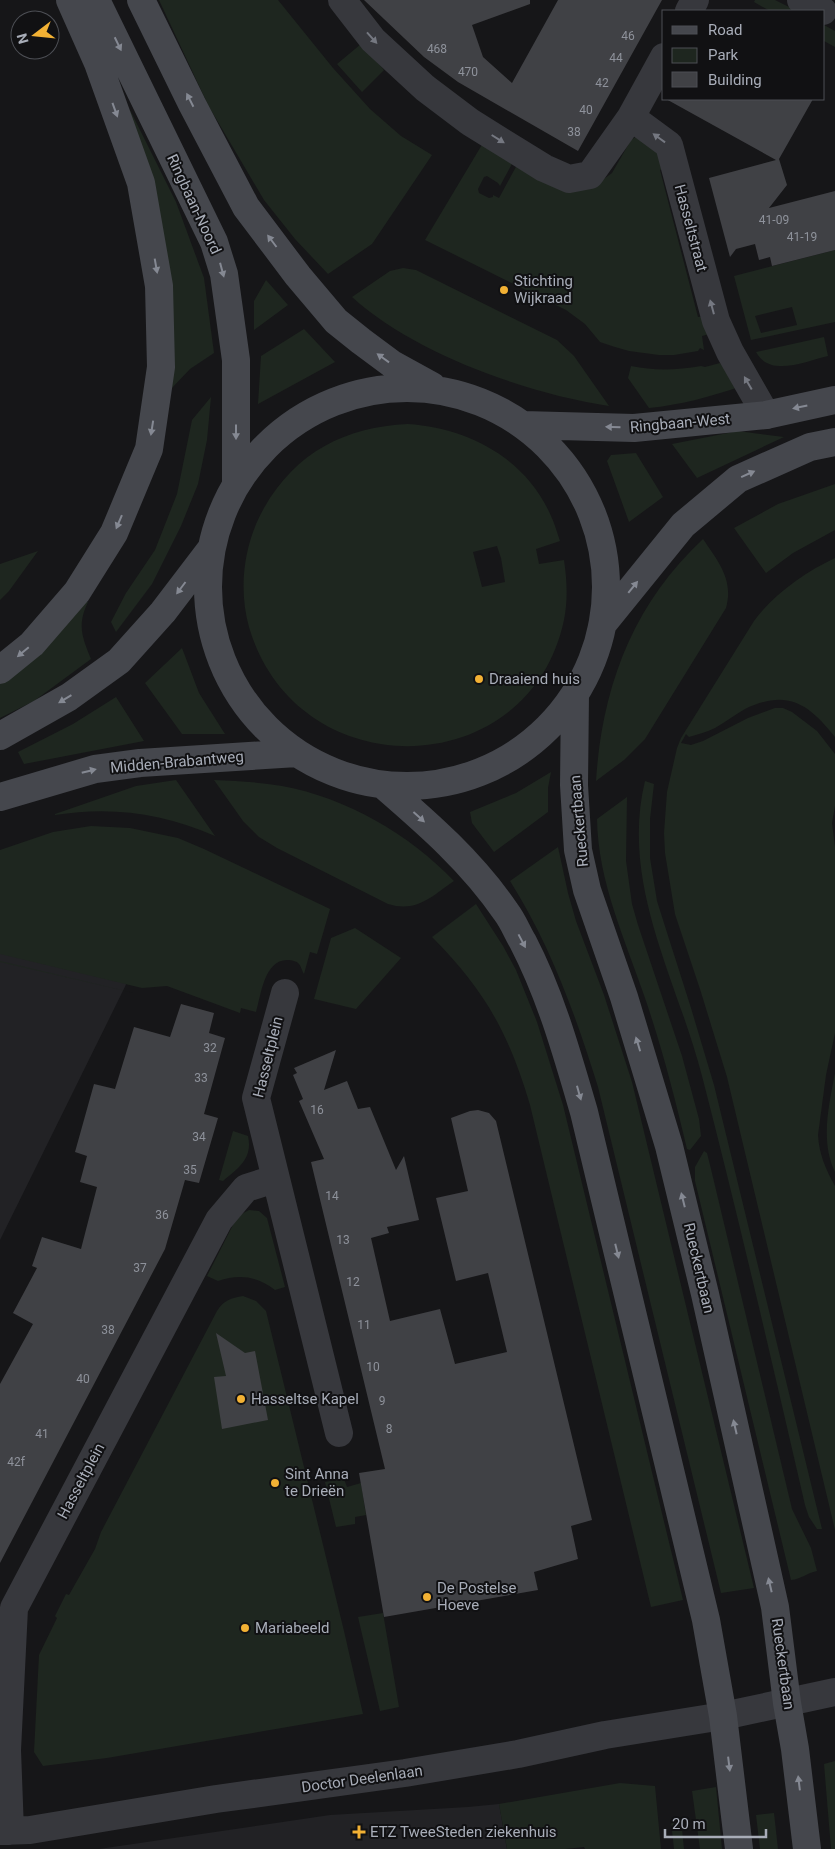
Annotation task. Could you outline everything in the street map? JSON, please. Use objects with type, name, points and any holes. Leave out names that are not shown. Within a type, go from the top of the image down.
[{"type":"main road","points":[[0,670],[32,644],[77,592],[114,533],[148,449],[161,367],[160,286],[141,183],[98,63],[70,0]]},
{"type":"main road","name":"Ringbaan-Noord","points":[[96,0],[214,242],[224,274],[236,360],[236,483]]},
{"type":"main road","points":[[141,0],[192,104],[246,207],[298,276],[336,321],[392,364],[440,390]]},
{"type":"main road","points":[[411,387],[440,390],[492,406],[523,425],[550,448],[572,475],[595,522],[603,556],[605,608],[602,625],[589,668],[567,708],[538,737],[515,754],[491,767],[465,777],[438,784],[410,786],[368,782],[323,768],[297,753],[281,741],[254,714],[242,698],[223,664],[211,627],[207,588],[211,550],[223,508],[236,483],[249,464],[274,438],[298,419],[324,405],[352,395],[381,388],[411,387]]},
{"type":"main road","name":"Ringbaan-West","points":[[523,425],[634,428],[766,415],[835,400]]},
{"type":"main road","points":[[602,625],[683,525],[738,479],[810,447],[835,442]]},
{"type":"main road","points":[[0,736],[69,697],[119,661],[163,612],[211,550]]},
{"type":"main road","name":"Rueckertbaan","points":[[574,694],[575,806],[578,850],[587,890],[624,997],[670,1146],[705,1294],[775,1607],[807,1849]]},
{"type":"main road","name":"Midden-Brabantweg","points":[[0,797],[86,772],[122,765],[297,753]]},
{"type":"main road","points":[[383,784],[467,862],[508,913],[535,965],[562,1037],[584,1112],[706,1620],[722,1716],[739,1849]]},
{"type":"street","points":[[342,0],[373,40],[425,88],[470,122],[544,168],[568,179],[590,175],[631,117],[662,61]]},
{"type":"street","points":[[801,0],[821,10]]},
{"type":"street","name":"Hasseltstraat","points":[[631,117],[669,145],[716,321],[730,352],[766,415]]},
{"type":"street","name":"Hasseltplein","points":[[285,992],[256,1098],[339,1433]]},
{"type":"street","name":"Hasseltplein","points":[[5,1831],[14,1608],[220,1220],[246,1188],[275,1179]]},
{"type":"street","name":"Doctor Deelenlaan","points":[[5,1831],[30,1830],[216,1799],[405,1774],[518,1754],[605,1735],[722,1716],[835,1692]]},
{"type":"shaded area","points":[[0,936],[149,938],[0,1240]]},
{"type":"shaded area","name":"ETZ TweeSteden ziekenhuis","points":[[499,1804],[507,1849],[99,1849],[330,1815]]},
{"type":"green space","points":[[159,0],[278,0],[333,68],[370,109],[401,136],[432,155],[372,244],[328,274],[295,239],[264,200],[208,105]]},
{"type":"green space","points":[[755,0],[775,0],[795,10],[768,10],[754,2]]},
{"type":"green space","points":[[825,26],[835,31],[835,47],[825,42]]},
{"type":"green space","points":[[361,44],[384,70],[362,92],[337,64]]},
{"type":"green space","points":[[130,110],[176,202],[204,278],[214,353],[190,369],[170,390]]},
{"type":"green space","points":[[637,136],[662,154],[667,167],[660,170],[698,317],[706,316],[713,333],[702,336],[704,350],[700,348],[698,351],[674,355],[659,355],[629,351],[600,342],[585,324],[566,310],[425,240],[483,143],[514,160],[500,186],[487,176],[484,177],[478,189],[479,193],[489,198],[493,197],[493,195],[499,198],[518,163],[597,184],[612,173],[631,140]]},
{"type":"green space","points":[[835,250],[835,322],[751,340],[734,276]],"holes":[[[792,307],[797,325],[761,333],[755,316]]]},
{"type":"green space","points":[[403,268],[416,270],[557,340],[574,356],[609,406],[543,392],[473,368],[407,336],[378,318],[352,297],[390,271]]},
{"type":"green space","points":[[266,280],[288,305],[254,330],[254,301]]},
{"type":"green space","points":[[304,329],[335,362],[258,404],[261,356]]},
{"type":"green space","points":[[824,337],[828,356],[799,364],[779,366],[770,364],[762,360],[756,352]]},
{"type":"green space","points":[[720,363],[739,387],[672,405],[649,408],[628,378],[631,366],[666,369],[705,367]]},
{"type":"green space","points":[[211,397],[207,440],[198,484],[181,526],[152,584],[116,632],[111,622],[126,593],[155,550],[177,494],[192,420]]},
{"type":"green space","points":[[408,424],[452,432],[493,450],[511,462],[527,478],[540,496],[552,519],[560,541],[536,549],[539,564],[564,560],[566,575],[567,598],[564,620],[542,674],[507,713],[461,737],[411,746],[360,739],[313,717],[275,680],[249,627],[244,597],[245,566],[252,536],[264,508],[277,488],[291,472],[324,446],[343,437],[385,426]],"holes":[[[497,546],[505,582],[482,587],[473,552]]]},
{"type":"green space","points":[[738,431],[784,437],[697,478],[672,444]]},
{"type":"green space","points":[[636,453],[663,497],[629,522],[607,461],[611,455]]},
{"type":"green space","points":[[835,484],[835,530],[793,553],[766,573],[734,528],[778,504]]},
{"type":"green space","points":[[703,539],[719,563],[726,580],[728,598],[726,608],[645,739],[624,760],[596,781],[599,746],[605,713],[614,680],[626,649],[640,619],[658,591],[679,564]]},
{"type":"green space","points":[[38,551],[9,591],[0,600],[0,564]]},
{"type":"green space","points":[[835,558],[835,737],[806,708],[785,700],[773,700],[745,709],[709,731],[689,737],[686,734],[681,743],[691,745],[703,741],[748,718],[775,708],[783,708],[792,712],[817,731],[835,754],[835,806],[832,823],[835,847],[835,1033],[826,1075],[818,1135],[824,1162],[835,1186],[835,1530],[727,1077],[675,914],[665,853],[664,833],[667,792],[681,738],[762,611],[791,585],[812,570]]},
{"type":"green space","points":[[83,601],[88,602],[83,618],[82,631],[91,659],[34,701],[0,718],[0,683]]},
{"type":"green space","points":[[182,648],[199,693],[225,734],[182,734],[145,683]]},
{"type":"green space","points":[[116,697],[144,741],[24,764],[18,752],[73,724]]},
{"type":"green space","points":[[551,772],[548,788],[548,812],[494,852],[472,823],[470,812],[516,793]]},
{"type":"green space","points":[[176,780],[215,836],[176,822],[136,814],[96,811],[55,815],[136,786]]},
{"type":"green space","points":[[214,780],[282,786],[330,799],[376,820],[397,833],[454,881],[416,905],[398,906],[388,904],[259,837],[243,821]]},
{"type":"green space","points":[[645,781],[654,784],[650,819],[650,858],[657,901],[714,1085],[822,1529],[817,1529],[809,1517],[805,1505],[702,1076],[666,967],[645,894],[640,857],[639,819]]},
{"type":"green space","points":[[627,797],[626,861],[632,904],[682,1056],[699,1119],[701,1136],[690,1150],[687,1149],[657,1036],[614,910],[602,865],[597,819]]},
{"type":"green space","points":[[91,826],[130,828],[178,838],[330,909],[317,954],[310,952],[304,974],[300,965],[294,961],[280,961],[274,965],[265,980],[256,1012],[241,1008],[240,1013],[167,986],[142,988],[0,954],[0,850],[53,832]]},
{"type":"green space","points":[[558,847],[576,921],[604,995],[632,1082],[754,1588],[721,1593],[598,1087],[581,1034],[550,955],[510,881]]},
{"type":"green space","points":[[476,904],[516,970],[537,1022],[563,1105],[683,1600],[651,1607],[530,1105],[513,1056],[493,1014],[481,995],[451,957],[432,937]]},
{"type":"green space","points":[[355,928],[401,958],[356,1009],[314,999],[331,938]]},
{"type":"green space","points":[[0,961],[134,993],[0,962]]},
{"type":"green space","points":[[835,1073],[835,1172],[828,1148],[827,1123]]},
{"type":"green space","points":[[233,1131],[248,1136],[247,1156],[239,1167],[223,1181],[219,1180]]},
{"type":"green space","points":[[704,1151],[707,1153],[711,1169],[792,1509],[811,1548],[817,1571],[791,1580],[695,1181],[695,1167]]},
{"type":"green space","points":[[249,1210],[259,1211],[267,1218],[285,1287],[275,1290],[255,1279],[233,1277],[218,1281],[207,1276],[236,1219]]},
{"type":"green space","points":[[243,1296],[256,1301],[266,1311],[363,1714],[107,1758],[43,1766],[34,1752],[39,1655],[57,1618],[55,1616],[66,1594],[69,1595],[95,1549],[101,1532],[217,1311],[228,1300]]},
{"type":"green space","points":[[344,1479],[347,1487],[361,1483],[366,1515],[355,1517],[355,1524],[336,1527],[325,1482]]},
{"type":"green space","points":[[383,1613],[399,1707],[380,1711],[358,1617]]},
{"type":"green space","points":[[835,1761],[835,1849],[831,1849],[824,1764]]},
{"type":"green space","points":[[620,1783],[655,1786],[661,1849],[585,1849],[584,1847],[565,1849],[507,1849],[499,1804]]},
{"type":"green space","points":[[716,1787],[722,1849],[700,1849],[692,1791]]},
{"type":"green space","points":[[774,1813],[778,1849],[760,1849],[756,1815]]},
{"type":"green space","points":[[681,1819],[684,1849],[674,1849],[671,1821]]},
{"type":"building","points":[[364,0],[530,0],[530,4],[472,25],[483,57],[512,83],[558,0],[662,0],[578,151],[458,82],[424,57]]},
{"type":"building","points":[[668,100],[812,100],[779,159],[787,185],[769,208],[835,191],[835,250],[772,266],[770,257],[759,260],[755,244],[736,249],[730,257],[709,178],[776,160]]},
{"type":"building","points":[[181,1004],[214,1013],[209,1033],[225,1038],[204,1114],[218,1118],[199,1183],[185,1180],[165,1249],[0,1563],[0,1384],[33,1324],[13,1313],[37,1268],[32,1266],[42,1237],[81,1249],[97,1187],[80,1182],[87,1156],[75,1152],[94,1084],[115,1089],[134,1027],[170,1037]]},
{"type":"building","points":[[336,1050],[324,1090],[347,1081],[358,1109],[370,1107],[396,1170],[404,1156],[419,1220],[387,1227],[389,1233],[371,1238],[390,1321],[440,1309],[455,1364],[507,1352],[488,1273],[456,1281],[436,1198],[468,1191],[451,1118],[478,1110],[489,1113],[496,1121],[592,1520],[571,1526],[578,1559],[534,1572],[538,1590],[384,1617],[359,1473],[385,1469],[311,1162],[324,1159],[299,1101],[303,1099],[293,1075],[297,1073],[294,1068]]},
{"type":"building","name":"Hasseltse Kapel","points":[[216,1333],[245,1353],[255,1351],[268,1420],[222,1429],[214,1377],[226,1376]]},
{"type":"place","name":"Stichting Wijkraad","points":[[504,290]]},
{"type":"place","name":"Draaiend huis","points":[[479,679]]},
{"type":"place","name":"Hasseltse Kapel","points":[[241,1399]]},
{"type":"place","name":"Sint Anna te Drieën","points":[[275,1483]]},
{"type":"place","name":"De Postelse Hoeve","points":[[427,1597]]},
{"type":"place","name":"Mariabeeld","points":[[245,1628]]},
{"type":"place","name":"ETZ TweeSteden ziekenhuis","points":[[359,1832]]}]
